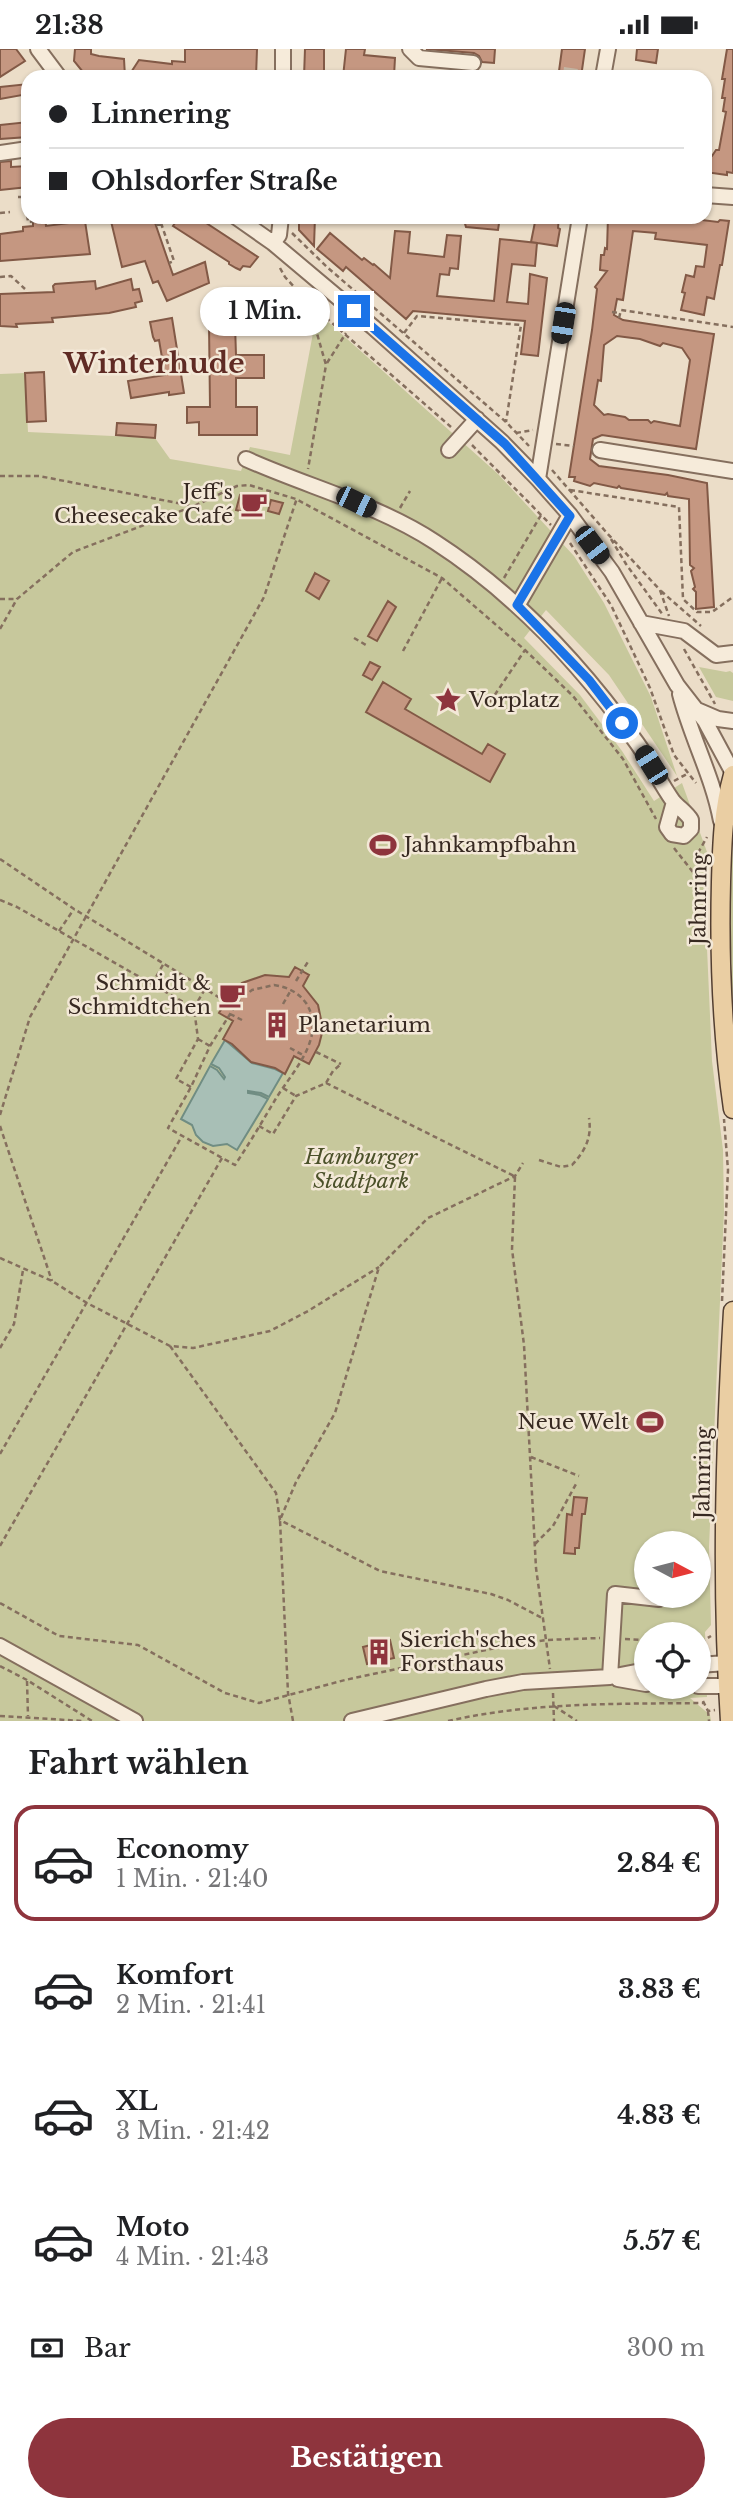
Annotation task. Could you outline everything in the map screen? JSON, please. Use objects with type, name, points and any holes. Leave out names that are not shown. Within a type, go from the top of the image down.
[{"type":"main road","name":"Jahnring","points":[[727,1109],[713,838],[733,773]]},
{"type":"main road","name":"Jahnring","points":[[728,1307],[724,1528],[730,1721]]},
{"type":"street","points":[[38,49],[54,70]]},
{"type":"street","points":[[283,49],[283,70]]},
{"type":"street","points":[[410,49],[418,58],[473,63]]},
{"type":"street","points":[[604,70],[608,49]]},
{"type":"street","points":[[0,153],[21,150]]},
{"type":"street","points":[[712,196],[733,197]]},
{"type":"street","points":[[238,224],[273,243],[477,419],[538,479],[612,572],[677,685],[696,709],[733,773]]},
{"type":"street","points":[[273,243],[281,230],[281,224]]},
{"type":"street","points":[[538,479],[579,224]]},
{"type":"street","points":[[449,450],[477,419]]},
{"type":"street","points":[[600,450],[733,473],[733,465]]},
{"type":"street","points":[[246,459],[392,519],[434,541],[498,588],[589,680],[638,744],[674,802]]},
{"type":"street","points":[[517,605],[570,516]]},
{"type":"street","points":[[641,623],[684,631],[716,655],[733,653]]},
{"type":"street","points":[[677,685],[719,811],[713,838]]},
{"type":"street","points":[[696,709],[709,717],[733,721]]},
{"type":"street","points":[[702,756],[718,769],[733,773]]},
{"type":"street","points":[[610,1678],[615,1594],[634,1596]]},
{"type":"street","points":[[0,1646],[135,1721]]},
{"type":"street","points":[[711,1660],[730,1663]]},
{"type":"street","points":[[352,1721],[523,1682],[610,1678],[634,1673]]},
{"type":"street","points":[[610,1678],[634,1682]]},
{"type":"street","points":[[711,1689],[731,1686]]},
{"type":"path","points":[[0,213],[10,212]]},
{"type":"path","points":[[161,224],[174,261],[169,263]]},
{"type":"path","points":[[290,230],[301,244],[506,422],[530,447]]},
{"type":"path","points":[[297,248],[301,244]]},
{"type":"path","points":[[0,1115],[30,1017],[264,597],[304,482],[311,460],[326,365],[346,333],[308,302],[285,277],[279,265]]},
{"type":"path","points":[[0,277],[11,276],[25,289]]},
{"type":"path","points":[[308,302],[326,365]]},
{"type":"path","points":[[612,312],[620,316],[621,310],[733,327]]},
{"type":"path","points":[[643,321],[645,313]]},
{"type":"path","points":[[404,333],[417,316],[521,325],[506,422]]},
{"type":"path","points":[[667,325],[669,317]]},
{"type":"path","points":[[690,329],[692,321]]},
{"type":"path","points":[[544,442],[574,446]]},
{"type":"path","points":[[548,465],[660,590],[710,634]]},
{"type":"path","points":[[0,476],[39,475],[194,506]]},
{"type":"path","points":[[0,629],[17,599],[74,552],[194,506],[237,486],[249,485],[296,499],[442,578],[573,696],[623,759],[659,825]]},
{"type":"path","points":[[570,490],[679,507],[683,599],[696,612],[712,612],[733,597]]},
{"type":"path","points":[[392,519],[411,491]]},
{"type":"path","points":[[498,588],[541,515]]},
{"type":"path","points":[[610,537],[626,564],[670,622],[660,590]]},
{"type":"path","points":[[570,546],[611,605],[650,688],[665,736],[681,767],[700,791]]},
{"type":"path","points":[[403,651],[442,578]]},
{"type":"path","points":[[0,599],[17,599]]},
{"type":"path","points":[[354,638],[366,645]]},
{"type":"path","points":[[682,646],[718,710]]},
{"type":"path","points":[[490,702],[525,650]]},
{"type":"path","points":[[681,767],[688,763]]},
{"type":"path","points":[[698,853],[713,838]]},
{"type":"path","points":[[673,846],[696,876]]},
{"type":"path","points":[[0,859],[74,909],[225,1001]]},
{"type":"path","points":[[0,900],[17,907],[194,1008]]},
{"type":"path","points":[[59,931],[74,909]]},
{"type":"path","points":[[296,981],[309,960]]},
{"type":"path","points":[[152,984],[164,963]]},
{"type":"path","points":[[274,985],[291,990],[305,1002],[312,1017],[312,1038],[236,1165],[168,1128],[210,1046],[244,994],[260,986],[274,985]]},
{"type":"path","points":[[191,1087],[176,1079],[198,1039],[194,1008],[205,989]]},
{"type":"path","points":[[284,1004],[291,990]]},
{"type":"path","points":[[230,1014],[242,1020]]},
{"type":"path","points":[[198,1039],[210,1046]]},
{"type":"path","points":[[290,1048],[303,1055]]},
{"type":"path","points":[[259,1126],[273,1134],[296,1096],[326,1083],[341,1064],[316,1052]]},
{"type":"path","points":[[326,1083],[515,1176]]},
{"type":"path","points":[[283,1088],[296,1096]]},
{"type":"path","points":[[727,1109],[728,1307]]},
{"type":"path","points":[[539,1160],[555,1166],[572,1165],[588,1142],[589,1118]]},
{"type":"path","points":[[0,1126],[52,1281]]},
{"type":"path","points":[[0,1454],[182,1136]]},
{"type":"path","points":[[0,1546],[222,1158]]},
{"type":"path","points":[[523,1163],[515,1176],[512,1249],[524,1345],[535,1544],[552,1681]]},
{"type":"path","points":[[0,1258],[52,1281],[87,1303],[170,1346],[193,1348],[270,1331],[308,1311],[379,1267],[428,1218],[515,1176]]},
{"type":"path","points":[[281,1520],[296,1482],[335,1413],[379,1267]]},
{"type":"path","points":[[0,1348],[15,1324],[23,1269]]},
{"type":"path","points":[[170,1346],[276,1493],[281,1520],[288,1693],[293,1721]]},
{"type":"path","points":[[531,1457],[579,1476]]},
{"type":"path","points":[[535,1544],[553,1526],[576,1484]]},
{"type":"path","points":[[281,1520],[380,1571],[491,1594],[544,1619]]},
{"type":"path","points":[[0,1603],[59,1636],[138,1645],[225,1693],[259,1703],[288,1693],[505,1646],[546,1640],[634,1639]]},
{"type":"path","points":[[711,1636],[714,1635],[711,1641]]},
{"type":"path","points":[[0,1667],[27,1679],[92,1721]]},
{"type":"path","points":[[27,1679],[28,1716]]},
{"type":"path","points":[[702,1699],[709,1721]]},
{"type":"path","points":[[448,1721],[492,1711],[554,1706],[703,1703]]},
{"type":"path","points":[[554,1706],[554,1721]]},
{"type":"path","points":[[554,1706],[577,1721]]},
{"type":"path","points":[[708,1711],[715,1710]]},
{"type":"path","points":[[0,1716],[83,1721]]},
{"type":"green space","name":"Hamburger Stadtpark","points":[[317,312],[498,474],[574,556],[604,603],[651,697],[677,776],[609,675],[546,610],[524,638],[580,695],[622,751],[654,801],[682,783],[707,852],[707,948],[712,1061],[723,1150],[724,1212],[710,1531],[634,1531],[634,1608],[711,1608],[711,1622],[634,1622],[634,1699],[691,1699],[710,1715],[711,1721],[0,1721],[0,374],[25,373],[28,432],[155,438],[170,459],[241,471],[250,447],[290,455]]},
{"type":"green space","points":[[699,667],[733,673],[733,701],[716,697]]},
{"type":"green space","points":[[733,835],[733,1020],[730,916]]},
{"type":"shaded area","points":[[225,1040],[252,1063],[283,1073],[269,1097],[248,1091],[268,1099],[237,1150],[227,1144],[213,1146],[203,1142],[192,1125],[181,1119],[210,1066],[224,1079],[219,1068],[211,1064]]},
{"type":"building","points":[[0,49],[16,49],[25,61],[0,77]]},
{"type":"building","points":[[75,49],[91,49],[91,54],[124,59],[125,70],[81,70],[74,61]]},
{"type":"building","points":[[185,49],[257,49],[256,70],[133,70],[139,60],[172,64],[172,61],[185,62]]},
{"type":"building","points":[[305,49],[324,49],[324,70],[304,70]]},
{"type":"building","points":[[346,49],[365,49],[364,55],[395,58],[394,70],[344,70]]},
{"type":"building","points":[[426,49],[495,49],[494,63],[482,62],[474,53]]},
{"type":"building","points":[[562,49],[585,49],[582,70],[559,70]]},
{"type":"building","points":[[637,49],[658,49],[656,63],[636,60]]},
{"type":"building","points":[[727,49],[733,49],[733,173],[727,172],[727,175],[712,173],[712,156],[719,150],[726,112],[723,111],[725,98],[722,98],[725,79],[722,79]]},
{"type":"building","points":[[21,85],[21,95],[0,99],[0,87]]},
{"type":"building","points":[[21,123],[21,138],[0,139],[0,125]]},
{"type":"building","points":[[11,161],[11,167],[21,166],[21,188],[0,190],[0,162]]},
{"type":"building","points":[[712,221],[729,221],[714,299],[707,297],[704,315],[681,310],[686,275],[694,277],[696,266],[704,267],[707,245],[655,239],[656,233],[633,231],[623,300],[617,299],[614,315],[623,320],[714,334],[696,449],[602,435],[593,439],[590,459],[599,466],[707,483],[714,607],[696,609],[696,592],[693,589],[695,587],[691,571],[694,568],[690,565],[689,499],[619,486],[617,488],[594,483],[590,486],[574,481],[575,477],[569,477],[592,330],[597,289],[595,287],[607,271],[600,270],[601,255],[604,255],[605,248],[607,249],[608,224],[712,224]],"holes":[[[617,336],[640,339],[660,346],[663,343],[682,348],[690,360],[680,426],[604,415],[594,405],[598,380],[601,381],[604,345]]]},
{"type":"building","points":[[85,224],[90,254],[0,261],[0,234],[23,231],[23,227]]},
{"type":"building","points":[[112,224],[155,224],[173,275],[205,262],[209,283],[167,301],[158,281],[153,283],[145,261],[122,267]]},
{"type":"building","points":[[208,224],[258,257],[250,267],[243,266],[240,270],[173,226]]},
{"type":"building","points":[[299,224],[315,224],[314,246],[299,230]]},
{"type":"building","points":[[465,224],[499,224],[498,230],[466,227]]},
{"type":"building","points":[[535,224],[558,224],[557,246],[531,242]]},
{"type":"building","points":[[395,231],[410,232],[408,253],[444,257],[447,235],[461,236],[458,269],[450,268],[449,275],[440,274],[437,296],[494,301],[500,239],[537,243],[535,266],[512,264],[507,302],[528,304],[530,274],[547,278],[538,356],[521,354],[525,321],[413,311],[406,319],[346,267],[343,271],[317,249],[330,233],[362,260],[364,258],[374,264],[390,278]]},
{"type":"building","points":[[131,279],[133,290],[139,289],[142,301],[135,303],[136,307],[109,313],[52,318],[53,322],[16,324],[17,327],[0,326],[0,294],[54,292],[55,284],[95,281],[96,289]]},
{"type":"building","points":[[172,318],[184,393],[169,395],[169,392],[131,398],[128,381],[165,375],[159,340],[155,341],[153,337],[150,322]]},
{"type":"building","points":[[209,324],[235,324],[236,355],[264,355],[264,378],[236,378],[236,407],[257,407],[257,435],[199,435],[199,422],[187,423],[187,407],[210,407]]},
{"type":"building","points":[[44,372],[46,421],[27,422],[25,373]]},
{"type":"building","points":[[117,423],[156,425],[155,438],[116,435]]},
{"type":"building","points":[[240,495],[260,501],[256,515],[236,510]]},
{"type":"building","points":[[271,500],[283,503],[279,514],[268,511]]},
{"type":"building","points":[[315,573],[329,581],[319,599],[306,591]]},
{"type":"building","points":[[388,601],[396,607],[377,641],[368,636]]},
{"type":"building","points":[[370,662],[380,667],[372,680],[363,675]]},
{"type":"building","points":[[383,682],[411,699],[405,709],[482,754],[488,744],[505,754],[490,782],[366,712]]},
{"type":"building","name":"Planetarium","points":[[295,967],[309,975],[303,986],[318,1005],[323,1029],[319,1045],[309,1064],[294,1056],[285,1074],[275,1068],[251,1062],[223,1039],[233,1021],[219,1013],[230,994],[242,983],[265,975],[289,977]]},
{"type":"building","points":[[574,1497],[587,1498],[585,1514],[582,1514],[579,1548],[575,1548],[575,1554],[564,1553],[567,1514],[572,1515]]},
{"type":"building","name":"Sierich'sches Forsthaus","points":[[390,1640],[394,1658],[367,1664],[363,1647]]},
{"type":"place","name":"Jeff's Cheesecake Café","points":[[254,504]]},
{"type":"place","name":"Vorplatz","points":[[448,700]]},
{"type":"place","name":"Jahnkampfbahn","points":[[383,845]]},
{"type":"place","name":"Schmidt & Schmidtchen","points":[[232,995]]},
{"type":"place","name":"Planetarium","points":[[277,1025]]},
{"type":"place","name":"Neue Welt","points":[[650,1422]]},
{"type":"place","name":"Sierich'sches Forsthaus","points":[[379,1652]]},
{"type":"district","name":"Winterhude","points":[[154,363]]},
{"type":"route","points":[[354,311],[505,444],[570,516],[517,605],[589,680],[622,723]]}]
